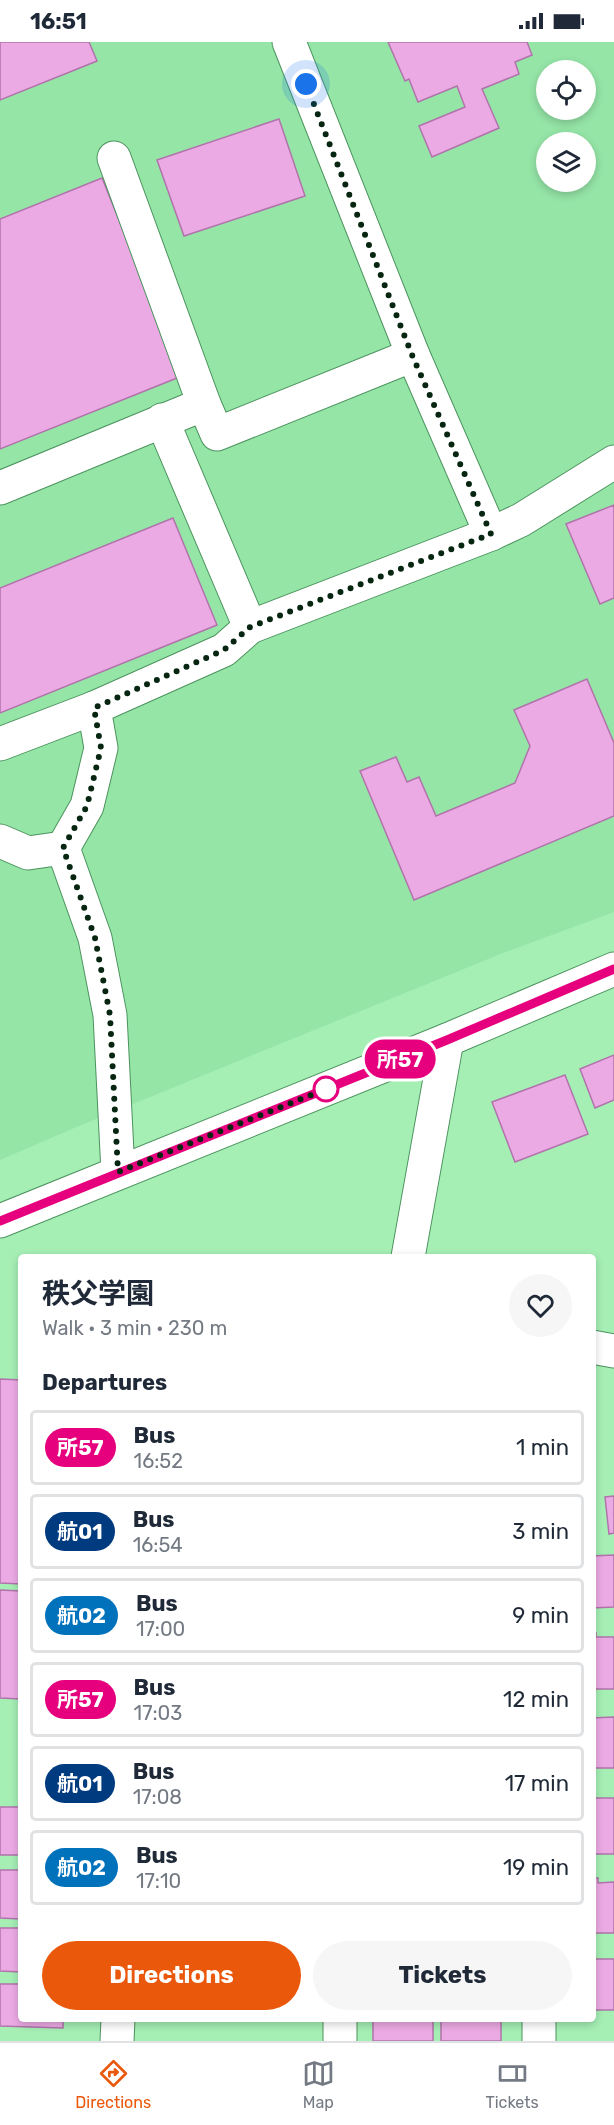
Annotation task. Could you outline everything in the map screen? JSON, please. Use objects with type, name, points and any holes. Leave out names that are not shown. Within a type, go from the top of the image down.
[{"type":"street","points":[[289,42],[412,355],[491,534]]},
{"type":"street","points":[[114,158],[217,434],[412,355]]},
{"type":"street","points":[[0,488],[204,404]]},
{"type":"street","points":[[162,420],[250,627]]},
{"type":"street","points":[[0,744],[94,708],[224,650],[250,627],[491,534],[521,520],[614,462]]},
{"type":"street","points":[[94,708],[101,748],[87,806],[63,848],[95,938],[110,1015],[118,1172]]},
{"type":"street","points":[[0,841],[28,853],[63,848]]},
{"type":"street","points":[[0,1221],[447,1040],[614,969]]},
{"type":"street","points":[[409,1254],[447,1040]]},
{"type":"street","points":[[596,1348],[614,1351]]},
{"type":"street","points":[[117,2041],[118,2022]]},
{"type":"street","points":[[340,2022],[340,2041]]},
{"type":"street","points":[[539,2022],[539,2041]]},
{"type":"shaded area","points":[[0,42],[614,42],[614,912],[503,953],[0,1160]]},
{"type":"building","points":[[0,42],[89,42],[97,61],[0,100]]},
{"type":"building","points":[[388,42],[527,42],[532,55],[515,62],[519,74],[482,89],[499,128],[432,157],[419,126],[465,107],[457,86],[418,102],[409,79],[405,81]]},
{"type":"building","points":[[279,119],[305,196],[184,236],[157,160]]},
{"type":"building","points":[[102,178],[182,376],[0,449],[0,219]]},
{"type":"building","points":[[614,505],[614,598],[600,604],[566,524]]},
{"type":"building","points":[[173,518],[217,625],[0,713],[0,588]]},
{"type":"building","points":[[587,679],[614,743],[614,816],[414,900],[360,771],[396,757],[407,782],[419,777],[436,816],[515,783],[530,746],[514,710]]},
{"type":"building","points":[[614,1055],[614,1100],[595,1108],[580,1069]]},
{"type":"building","points":[[565,1075],[588,1134],[515,1162],[492,1102]]},
{"type":"building","points":[[0,1379],[18,1380],[18,1584],[0,1583]]},
{"type":"building","points":[[614,1496],[614,1533],[609,1534],[605,1497]]},
{"type":"building","points":[[614,1555],[614,1607],[596,1608],[596,1556]]},
{"type":"building","points":[[0,1590],[18,1591],[18,1699],[0,1698]]},
{"type":"building","points":[[596,1637],[614,1637],[614,1689],[596,1689]]},
{"type":"building","points":[[614,1717],[614,1768],[596,1768],[596,1718]]},
{"type":"building","points":[[596,1798],[614,1798],[614,1854],[596,1854]]},
{"type":"building","points":[[0,1807],[18,1807],[18,1855],[0,1855]]},
{"type":"building","points":[[0,1870],[18,1870],[18,1919],[0,1918]]},
{"type":"building","points":[[596,1878],[598,1878],[598,1883],[614,1882],[614,1933],[596,1933]]},
{"type":"building","points":[[0,1928],[18,1928],[18,1972],[0,1971]]},
{"type":"building","points":[[596,1959],[614,1959],[614,2010],[596,2010]]},
{"type":"building","points":[[0,1984],[18,1984],[18,2022],[63,2022],[63,2028],[0,2026]]},
{"type":"building","points":[[373,2022],[433,2022],[433,2041],[373,2041]]},
{"type":"building","points":[[441,2022],[501,2022],[501,2041],[441,2041]]},
{"type":"bus line","name":"所57","points":[[0,1221],[447,1040],[614,969]]},
{"type":"route","points":[[306,84],[412,355],[491,534],[250,627],[224,650],[94,708],[101,748],[87,806],[63,848],[95,938],[110,1015],[118,1172],[326,1089]]}]
